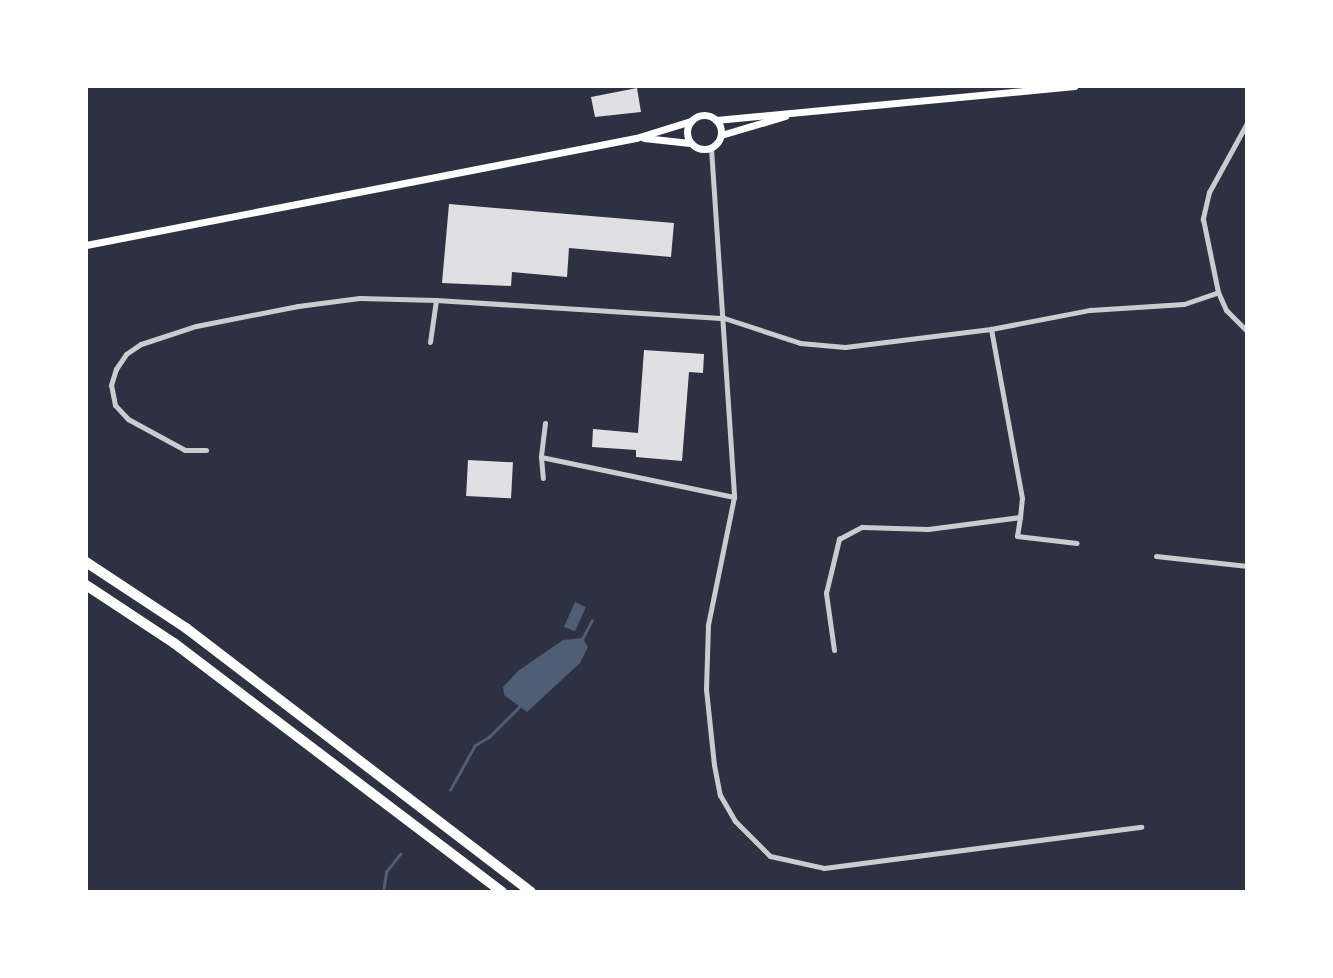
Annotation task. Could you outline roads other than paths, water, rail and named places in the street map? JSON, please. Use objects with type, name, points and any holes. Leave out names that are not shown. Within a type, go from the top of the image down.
[{"type":"highway","points":[[86,562],[186,628],[531,892]]},
{"type":"highway","points":[[86,585],[174,643],[502,892]]},
{"type":"main road","points":[[86,245],[636,138],[704,115],[716,120],[1074,86]]},
{"type":"main road","points":[[636,138],[690,143],[711,148],[721,135],[810,111]]},
{"type":"main road","points":[[716,120],[721,135]]},
{"type":"main road","points":[[690,143],[687,132],[691,121]]},
{"type":"street","points":[[1247,122],[1205,207],[1218,292],[1226,310],[1247,331]]},
{"type":"street","points":[[711,148],[734,497],[708,625],[706,689],[711,743],[720,794],[735,821],[770,856],[824,868],[1141,827]]},
{"type":"street","points":[[206,450],[185,450],[128,419],[115,405],[111,384],[126,354],[141,344],[196,327],[298,306],[359,298],[436,300],[724,318],[800,343],[845,347],[991,329],[1090,310],[1184,304],[1218,292]]},
{"type":"street","points":[[430,342],[436,300]]},
{"type":"street","points":[[991,329],[1022,498],[1017,536],[1077,543]]},
{"type":"street","points":[[543,478],[541,457],[545,423]]},
{"type":"street","points":[[541,457],[734,497]]},
{"type":"street","points":[[834,650],[826,593],[839,539],[862,527],[928,529],[1020,517]]},
{"type":"street","points":[[1156,556],[1247,566]]},
{"type":"water","points":[[575,602],[586,607],[575,632],[564,627]]},
{"type":"water","points":[[582,638],[588,647],[580,663],[527,712],[504,695],[503,687],[518,671],[563,640]]},
{"type":"waterway","points":[[582,639],[592,620]]},
{"type":"waterway","points":[[450,790],[475,745],[489,737],[519,707]]},
{"type":"waterway","points":[[383,892],[386,872],[400,854]]}]
